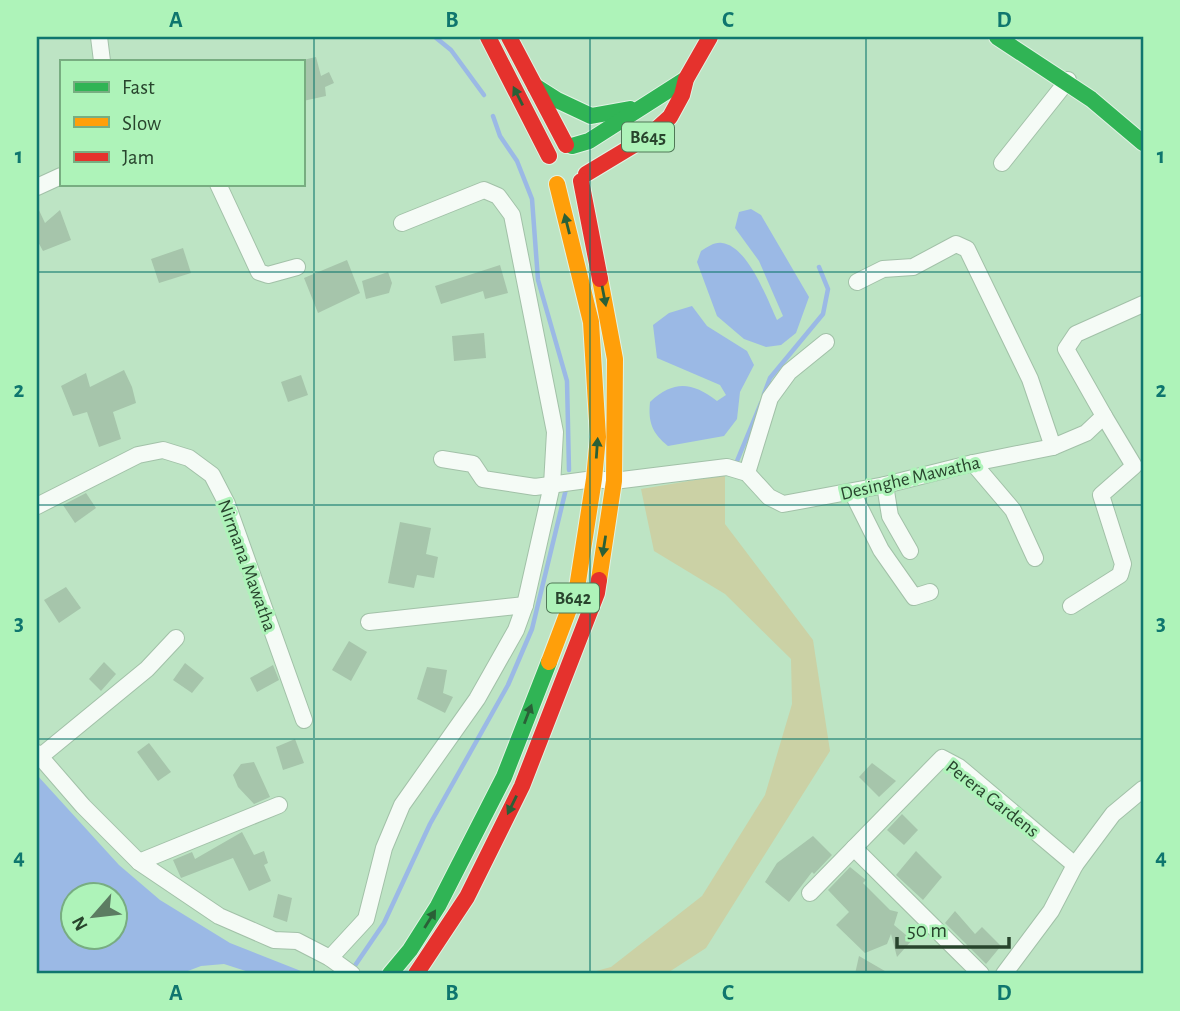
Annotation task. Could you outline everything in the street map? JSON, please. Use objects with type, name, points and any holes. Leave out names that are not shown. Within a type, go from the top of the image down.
[{"type":"main road","points":[[488,37],[549,156]]},
{"type":"main road","points":[[509,37],[569,146],[583,154],[587,167],[583,177],[569,186],[557,184],[548,174],[547,168],[549,156],[556,149],[569,146]]},
{"type":"main road","name":"B645","points":[[583,177],[649,136],[670,117],[682,95],[686,79],[710,37]]},
{"type":"main road","points":[[997,37],[1068,80],[1112,113],[1143,143]]},
{"type":"main road","name":"B645","points":[[569,146],[589,141],[686,79]]},
{"type":"main road","points":[[534,86],[591,116],[642,106]]},
{"type":"main road","name":"B642","points":[[416,974],[467,897],[522,786],[597,593],[614,481],[615,359],[583,177]]},
{"type":"main road","name":"B642","points":[[390,974],[410,950],[438,906],[504,778],[577,588],[598,437],[591,322],[557,184]]},
{"type":"street","points":[[99,37],[102,60]]},
{"type":"street","points":[[1002,163],[1068,80]]},
{"type":"street","points":[[37,187],[60,176]]},
{"type":"street","points":[[219,186],[259,272],[268,275],[297,267]]},
{"type":"street","points":[[330,958],[366,919],[384,848],[402,805],[477,698],[516,630],[525,605],[552,485],[555,432],[512,215],[498,196],[484,190],[402,223]]},
{"type":"street","points":[[857,282],[883,269],[914,267],[956,244],[967,249],[1030,379],[1054,447]]},
{"type":"street","points":[[1071,606],[1120,575],[1123,564],[1101,495],[1134,466],[1066,349],[1076,334],[1143,304]]},
{"type":"street","points":[[442,459],[473,464],[483,479],[534,487],[594,479],[614,481],[727,467],[747,473],[770,398],[789,372],[826,342]]},
{"type":"street","name":"Desinghe Mawatha","points":[[747,473],[769,497],[783,504],[886,485],[1054,447],[1086,433],[1104,416]]},
{"type":"street","name":"Nirmana Mawatha","points":[[37,506],[138,456],[163,450],[189,458],[212,475],[227,504],[304,720]]},
{"type":"street","points":[[974,463],[1013,510],[1035,558]]},
{"type":"street","points":[[886,485],[890,516],[910,551]]},
{"type":"street","points":[[852,492],[881,550],[914,597],[930,592]]},
{"type":"street","points":[[369,622],[525,605]]},
{"type":"street","points":[[176,638],[147,669],[39,754],[83,806],[139,862],[219,916],[274,940],[297,941],[330,958],[352,974]]},
{"type":"street","name":"Perera Gardens","points":[[810,893],[942,758],[959,767],[1075,865]]},
{"type":"street","points":[[1004,974],[1051,911],[1075,865],[1113,814],[1143,789]]},
{"type":"street","points":[[139,862],[279,805]]},
{"type":"street","points":[[854,848],[981,974]]},
{"type":"green space","points":[[725,475],[725,524],[813,640],[830,751],[706,948],[666,974],[585,974],[611,967],[702,896],[765,795],[792,704],[791,659],[725,594],[654,551],[641,489]]},
{"type":"water","points":[[751,209],[761,215],[809,297],[796,333],[781,345],[766,347],[744,339],[717,316],[697,262],[701,251],[711,245],[722,243],[731,246],[748,263],[777,320],[783,316],[759,261],[735,228],[739,212]]},
{"type":"water","points":[[692,306],[707,326],[747,351],[754,365],[740,392],[737,419],[724,436],[668,446],[652,427],[650,402],[667,390],[683,386],[699,390],[717,401],[726,395],[720,385],[657,358],[653,325],[669,313]]},
{"type":"water","points":[[37,775],[119,865],[160,900],[230,943],[306,973],[255,974],[224,964],[201,966],[180,974],[37,974]]},
{"type":"building","points":[[316,57],[321,76],[329,72],[334,83],[325,87],[326,96],[304,101],[303,60]]},
{"type":"building","points":[[37,206],[45,223],[60,210],[71,240],[43,251],[37,240]]},
{"type":"building","points":[[183,248],[191,273],[159,283],[151,259]]},
{"type":"building","points":[[347,260],[360,293],[318,313],[304,278]]},
{"type":"building","points":[[500,265],[508,293],[485,299],[483,291],[441,304],[435,286]]},
{"type":"building","points":[[388,272],[392,283],[389,293],[366,299],[362,281]]},
{"type":"building","points":[[484,333],[486,358],[454,361],[452,336]]},
{"type":"building","points":[[124,370],[136,403],[113,412],[121,439],[99,447],[87,412],[73,416],[61,386],[86,373],[90,387]]},
{"type":"building","points":[[301,375],[308,395],[288,402],[281,382]]},
{"type":"building","points":[[86,493],[96,508],[75,523],[63,505]]},
{"type":"building","points":[[400,522],[431,528],[426,554],[438,557],[434,578],[417,575],[414,588],[388,583]]},
{"type":"building","points":[[66,587],[81,608],[59,623],[44,600]]},
{"type":"building","points":[[349,641],[367,652],[351,681],[332,670]]},
{"type":"building","points":[[104,662],[116,674],[101,691],[89,679]]},
{"type":"building","points":[[185,663],[204,678],[192,693],[173,680]]},
{"type":"building","points":[[273,665],[279,680],[257,692],[250,678]]},
{"type":"building","points":[[427,667],[447,670],[443,693],[453,697],[445,713],[417,699]]},
{"type":"building","points":[[295,739],[304,763],[283,770],[276,747]]},
{"type":"building","points":[[149,743],[171,772],[158,781],[137,752]]},
{"type":"building","points":[[254,762],[270,797],[254,804],[238,787],[233,775],[241,764]]},
{"type":"building","points":[[872,763],[896,781],[879,797],[859,777]]},
{"type":"building","points":[[902,814],[918,830],[904,845],[887,830]]},
{"type":"building","points":[[242,832],[254,855],[264,851],[268,863],[264,865],[271,881],[249,891],[233,858],[181,878],[173,860],[192,852],[195,859]]},
{"type":"building","points":[[813,836],[832,855],[814,874],[812,872],[789,902],[765,882],[777,863]]},
{"type":"building","points":[[916,851],[942,877],[923,900],[896,875]]},
{"type":"building","points":[[850,867],[866,880],[863,883],[890,910],[898,912],[894,925],[912,940],[897,957],[891,934],[887,944],[865,953],[836,925],[849,912],[828,890]]},
{"type":"building","points":[[278,894],[292,898],[287,922],[273,917]]},
{"type":"building","points":[[955,911],[975,934],[982,927],[1001,946],[986,964],[945,923]]},
{"type":"building","points":[[859,956],[890,974],[855,974]]},
{"type":"waterway","points":[[435,37],[451,50],[484,95]]},
{"type":"waterway","points":[[493,116],[500,136],[517,161],[532,199],[538,280],[567,381],[569,470]]},
{"type":"waterway","points":[[764,394],[770,378],[823,314],[828,289],[819,267]]},
{"type":"waterway","points":[[737,461],[761,403]]},
{"type":"waterway","points":[[354,967],[384,923],[430,824],[508,685],[532,629],[566,489]]},
{"type":"traffic: fast","points":[[997,37],[1091,99],[1143,143]]},
{"type":"traffic: fast","points":[[572,146],[589,141],[686,79]]},
{"type":"traffic: fast","points":[[535,86],[591,116],[630,109]]},
{"type":"traffic: fast","points":[[390,974],[410,950],[438,906],[504,777],[549,662]]},
{"type":"traffic: slow","points":[[549,662],[577,588],[598,437],[591,322],[557,184]]},
{"type":"traffic: slow","points":[[599,580],[614,481],[615,359],[600,279]]},
{"type":"traffic: jam","points":[[488,37],[549,156]]},
{"type":"traffic: jam","points":[[509,37],[566,145]]},
{"type":"traffic: jam","points":[[586,174],[649,136],[670,117],[682,95],[686,79],[710,37]]},
{"type":"traffic: jam","points":[[581,181],[600,279]]},
{"type":"traffic: jam","points":[[416,974],[467,897],[522,786],[597,593],[599,580]]}]
